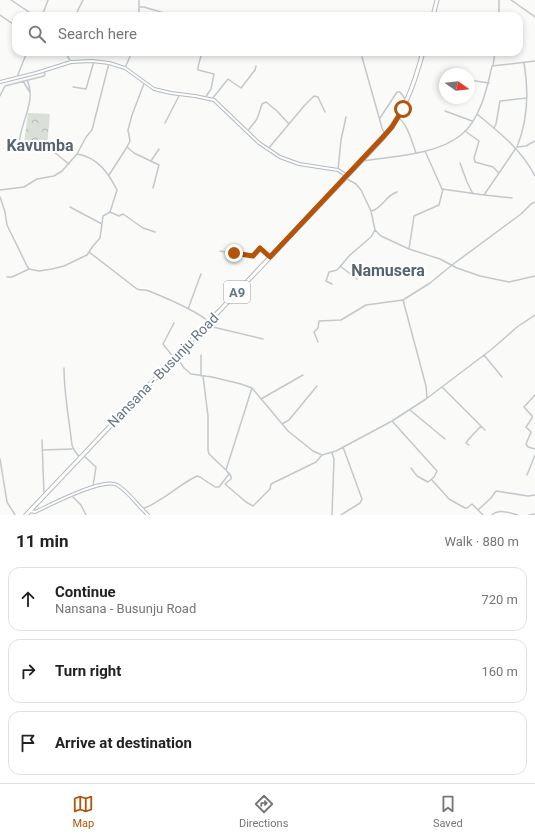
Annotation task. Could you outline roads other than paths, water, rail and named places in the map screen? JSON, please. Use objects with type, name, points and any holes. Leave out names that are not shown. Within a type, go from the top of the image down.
[{"type":"main road","points":[[434,12],[437,0]]},
{"type":"main road","name":"Nansana - Busunju Road","points":[[26,515],[385,135],[398,118],[407,101],[422,56]]},
{"type":"street","points":[[11,0],[29,12]]},
{"type":"street","points":[[43,12],[47,0]]},
{"type":"street","points":[[77,12],[82,0]]},
{"type":"street","points":[[139,0],[139,12]]},
{"type":"street","points":[[499,0],[499,12]]},
{"type":"street","points":[[511,0],[535,17]]},
{"type":"street","points":[[139,7],[161,12]]},
{"type":"street","points":[[0,16],[12,24]]},
{"type":"street","points":[[17,78],[26,56]]},
{"type":"street","points":[[67,56],[71,62]]},
{"type":"street","points":[[125,68],[130,56]]},
{"type":"street","points":[[201,56],[198,70],[214,74],[210,89],[205,98]]},
{"type":"street","points":[[362,161],[425,151],[447,144],[465,131],[477,114],[485,97],[494,56]]},
{"type":"street","points":[[362,57],[385,135]]},
{"type":"street","points":[[0,82],[71,62],[94,61],[109,63],[125,68],[145,81],[154,89],[212,99],[247,132],[280,157],[299,164],[338,170],[356,184],[361,190],[371,211],[375,230],[381,236],[467,272],[505,281],[535,276]]},
{"type":"street","points":[[73,87],[86,89],[94,61]]},
{"type":"street","points":[[492,66],[535,61]]},
{"type":"street","points":[[0,190],[24,187],[37,179],[54,176],[69,164],[92,130],[109,63]]},
{"type":"street","points":[[484,195],[516,147],[522,134],[526,118],[527,98],[524,63]]},
{"type":"street","points":[[212,99],[228,79],[241,88],[255,70],[256,66]]},
{"type":"street","points":[[0,96],[5,86],[45,76],[44,70]]},
{"type":"street","points":[[19,144],[28,110],[30,93],[27,80]]},
{"type":"street","points":[[23,81],[30,93]]},
{"type":"street","points":[[110,175],[128,147],[130,141],[128,130],[145,81]]},
{"type":"street","points":[[475,81],[489,83]]},
{"type":"street","points":[[380,118],[397,92],[400,92],[407,101]]},
{"type":"street","points":[[165,123],[180,94]]},
{"type":"street","points":[[268,149],[304,105],[314,96],[318,97],[324,112]]},
{"type":"street","points":[[494,128],[500,101],[527,98]]},
{"type":"street","points":[[247,132],[257,119],[262,104],[266,102],[289,124]]},
{"type":"street","points":[[445,111],[472,121]]},
{"type":"street","points":[[477,114],[516,147],[535,176]]},
{"type":"street","points":[[338,170],[340,140],[346,117]]},
{"type":"street","points":[[398,118],[401,120],[411,138],[416,153]]},
{"type":"street","points":[[465,131],[479,141],[474,158],[475,162],[493,167],[499,173]]},
{"type":"street","points":[[516,147],[526,146],[535,141]]},
{"type":"street","points":[[128,147],[134,153],[158,164],[159,166],[153,188]]},
{"type":"street","points":[[151,161],[159,149]]},
{"type":"street","points":[[409,249],[414,216],[439,205],[443,189],[425,151]]},
{"type":"street","points":[[54,152],[69,164]]},
{"type":"street","points":[[7,277],[12,277],[29,269],[39,271],[64,266],[83,257],[100,238],[103,216],[110,212],[117,190],[110,175],[90,157],[77,154]]},
{"type":"street","points":[[460,163],[473,194]]},
{"type":"street","points":[[443,189],[512,198]]},
{"type":"street","points":[[371,211],[375,210],[386,198],[397,192]]},
{"type":"street","points":[[0,197],[8,229],[29,269]]},
{"type":"street","points":[[318,342],[314,332],[318,328],[319,321],[341,320],[366,305],[403,300],[430,283],[535,202]]},
{"type":"street","points":[[70,207],[102,224]]},
{"type":"street","points":[[110,212],[119,216],[123,214],[143,228],[155,232]]},
{"type":"street","points":[[332,284],[327,282],[326,278],[330,272],[335,271],[350,255],[371,237],[375,230]]},
{"type":"street","points":[[220,251],[253,256],[260,248],[270,257]]},
{"type":"street","points":[[89,252],[137,289],[148,290],[188,309],[209,322]]},
{"type":"street","points":[[340,266],[358,279]]},
{"type":"street","points":[[188,309],[201,274]]},
{"type":"street","points":[[403,300],[428,394],[426,398]]},
{"type":"street","points":[[174,323],[163,344],[189,373],[241,384],[252,388],[288,431],[312,451],[322,455],[332,453],[410,410],[484,355],[517,327],[535,316]]},
{"type":"street","points":[[212,319],[214,321],[213,327],[262,339]]},
{"type":"street","points":[[201,355],[202,376],[208,416],[209,454],[231,476],[232,479],[225,484],[246,502],[253,506],[270,489],[271,484],[316,462],[322,455]]},
{"type":"street","points":[[484,355],[502,377]]},
{"type":"street","points":[[64,368],[64,392],[73,448],[81,457],[96,467],[93,486]]},
{"type":"street","points":[[261,399],[303,375]]},
{"type":"street","points":[[282,424],[289,420],[317,386]]},
{"type":"street","points":[[442,387],[485,430]]},
{"type":"street","points":[[226,470],[252,388]]},
{"type":"street","points":[[535,395],[524,407],[532,416],[526,428],[531,433],[526,444],[535,449]]},
{"type":"street","points":[[410,410],[445,439]]},
{"type":"street","points":[[392,420],[437,471],[432,480],[428,482],[417,476],[411,468]]},
{"type":"street","points":[[469,446],[466,442],[481,426]]},
{"type":"street","points":[[42,440],[44,497]]},
{"type":"street","points":[[341,515],[360,503],[362,499],[343,447]]},
{"type":"street","points":[[42,450],[73,448]]},
{"type":"street","points":[[332,453],[334,460],[332,515]]},
{"type":"street","points":[[527,475],[535,456]]},
{"type":"street","points":[[0,460],[7,502],[15,515]]},
{"type":"street","points":[[142,509],[154,505],[197,476],[218,488],[229,473]]},
{"type":"street","points":[[432,480],[449,499],[465,508],[472,504],[483,515]]},
{"type":"street","points":[[29,511],[35,512],[93,486],[105,483],[116,484],[148,515]]},
{"type":"street","points":[[478,510],[484,506],[496,491],[522,495],[535,495]]},
{"type":"street","points":[[72,496],[81,505],[86,515]]},
{"type":"street","points":[[492,515],[499,511],[518,515]]},
{"type":"street","points":[[529,515],[535,514]]},
{"type":"district","name":"Kavumba","points":[[40,145]]},
{"type":"district","name":"Namusera","points":[[388,270]]}]
